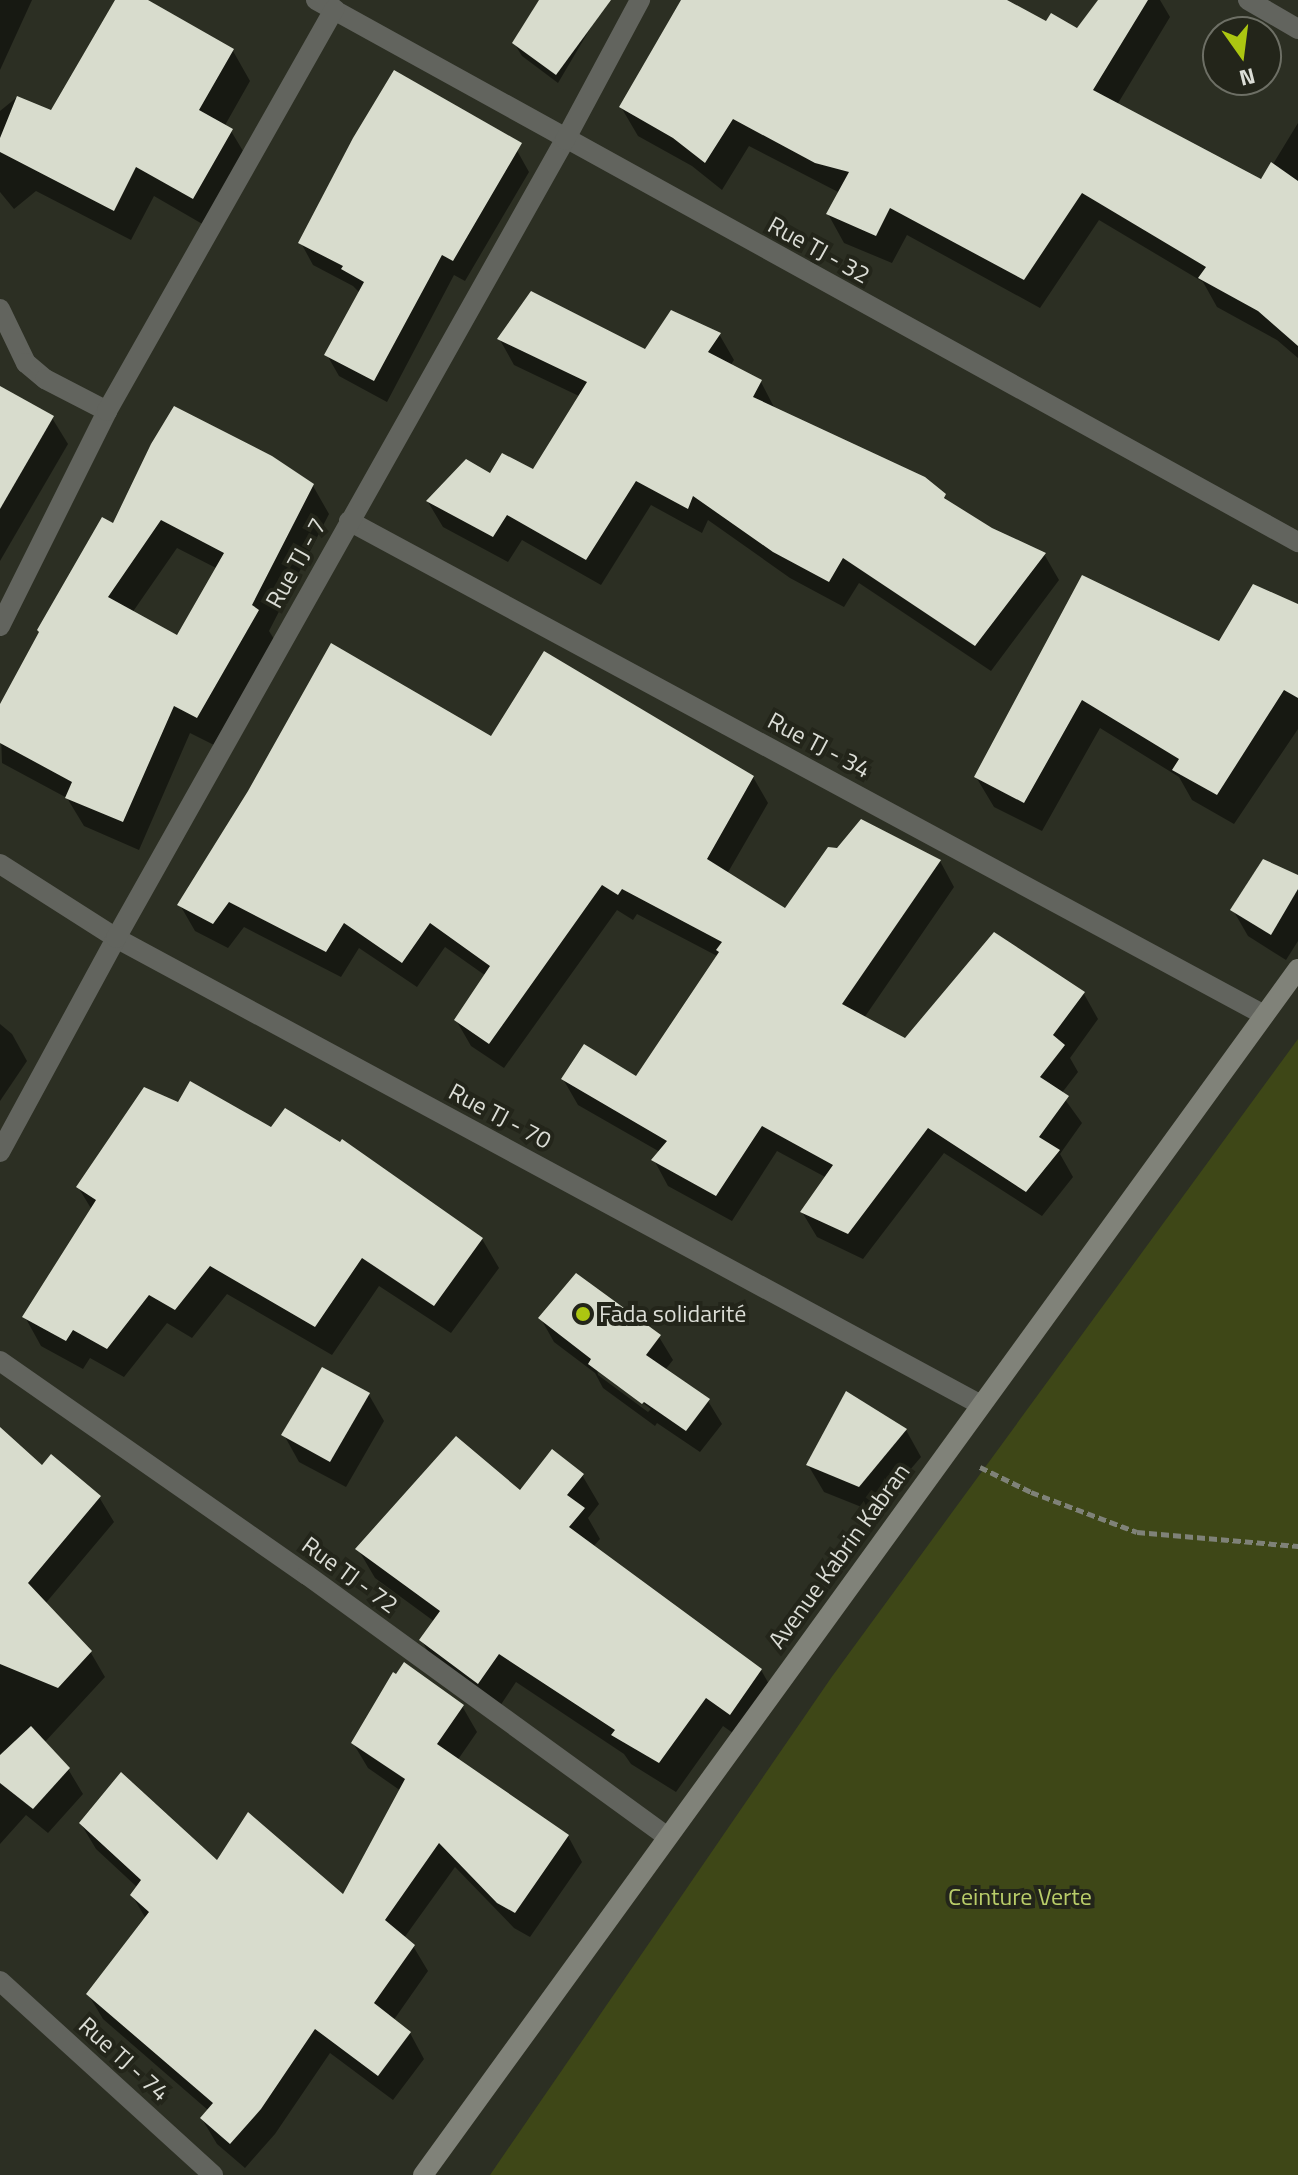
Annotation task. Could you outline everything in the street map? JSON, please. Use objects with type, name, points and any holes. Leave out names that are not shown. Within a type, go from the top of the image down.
[{"type":"street","name":"Rue TJ - 7","points":[[0,1152],[116,938],[565,140],[640,0]]},
{"type":"street","points":[[1248,0],[1298,29]]},
{"type":"street","name":"Rue TJ - 32","points":[[325,5],[1298,542]]},
{"type":"street","points":[[0,626],[107,411],[325,5]]},
{"type":"street","points":[[0,309],[26,363],[45,379],[107,411]]},
{"type":"street","name":"Rue TJ - 34","points":[[349,521],[1264,1015]]},
{"type":"street","name":"Rue TJ - 70","points":[[0,864],[116,938],[981,1405]]},
{"type":"street","name":"Avenue Kabrin Kabran","points":[[423,2175],[1298,969]]},
{"type":"street","name":"Rue TJ - 72","points":[[0,1361],[307,1575],[666,1836]]},
{"type":"street","name":"Rue TJ - 74","points":[[0,1981],[213,2175]]},
{"type":"path","points":[[947,1451],[1031,1492],[1137,1532],[1298,1546]]},
{"type":"green space","name":"Ceinture Verte","points":[[1298,1039],[1298,2175],[490,2175],[831,1678]]},
{"type":"building","points":[[115,0],[148,0],[234,49],[199,110],[233,129],[193,199],[136,167],[114,211],[0,152],[0,138],[17,96],[51,110]]},
{"type":"building","points":[[539,0],[611,0],[556,75],[512,43]]},
{"type":"building","points":[[681,0],[1007,0],[1046,21],[1051,13],[1077,28],[1098,0],[1148,0],[1093,90],[1261,179],[1271,162],[1298,181],[1298,346],[1258,311],[1198,278],[1206,267],[1082,193],[1024,280],[890,208],[876,236],[826,214],[849,172],[815,163],[733,119],[705,163],[673,138],[619,107]]},
{"type":"building","points":[[394,70],[522,143],[453,261],[442,255],[374,381],[324,355],[364,282],[341,269],[343,266],[298,243],[353,138]]},
{"type":"building","points":[[531,291],[645,349],[671,310],[721,333],[708,352],[762,380],[753,397],[925,477],[946,494],[944,498],[992,528],[1046,553],[975,646],[843,558],[829,582],[773,552],[693,496],[688,509],[636,481],[586,560],[507,515],[493,537],[426,501],[466,459],[490,473],[502,453],[533,469],[587,382],[497,339]]},
{"type":"building","points":[[0,386],[54,416],[0,509]]},
{"type":"building","points":[[174,406],[272,456],[314,484],[252,605],[259,610],[197,718],[174,706],[123,822],[65,798],[72,782],[0,743],[0,704],[39,632],[37,630],[102,517],[113,523],[151,444]],"holes":[[[161,520],[224,553],[177,635],[108,597]]]},
{"type":"building","points":[[1082,575],[1219,641],[1253,584],[1298,604],[1298,698],[1284,690],[1217,795],[1172,770],[1179,759],[1082,700],[1024,803],[974,777]]},
{"type":"building","points":[[331,643],[491,736],[544,651],[754,776],[707,859],[785,908],[828,847],[837,848],[861,819],[941,860],[842,1004],[905,1038],[994,932],[1085,992],[1053,1035],[1065,1045],[1040,1077],[1069,1096],[1039,1137],[1060,1150],[1026,1192],[928,1128],[848,1234],[800,1212],[833,1165],[762,1126],[716,1196],[651,1160],[667,1141],[561,1079],[584,1044],[636,1076],[719,952],[716,950],[722,942],[622,889],[618,895],[602,885],[489,1044],[454,1020],[490,966],[430,923],[402,963],[344,923],[326,952],[229,902],[213,924],[177,905],[248,791]]},
{"type":"building","points":[[1263,859],[1298,875],[1298,889],[1271,935],[1230,910]]},
{"type":"building","points":[[190,1081],[271,1127],[285,1108],[340,1142],[342,1139],[483,1238],[434,1306],[362,1258],[315,1327],[210,1266],[175,1310],[149,1295],[107,1349],[73,1330],[66,1341],[22,1317],[96,1200],[76,1187],[144,1087],[178,1102]]},
{"type":"building","points":[[576,1273],[661,1335],[646,1355],[710,1399],[686,1431],[644,1402],[642,1404],[588,1364],[591,1359],[538,1318]]},
{"type":"building","points":[[322,1367],[370,1393],[330,1462],[281,1435]]},
{"type":"building","points":[[846,1391],[907,1429],[859,1487],[806,1465]]},
{"type":"building","points":[[0,1427],[42,1465],[51,1454],[101,1496],[28,1583],[92,1651],[58,1688],[0,1664]]},
{"type":"building","points":[[456,1436],[520,1490],[552,1449],[584,1474],[567,1495],[585,1508],[569,1527],[762,1669],[730,1715],[706,1698],[659,1763],[611,1735],[615,1730],[499,1654],[478,1684],[419,1640],[440,1611],[355,1549]]},
{"type":"building","points":[[404,1662],[464,1705],[437,1744],[569,1835],[515,1913],[497,1903],[439,1843],[385,1920],[415,1945],[374,2003],[411,2032],[378,2076],[315,2029],[261,2109],[230,2144],[200,2118],[213,2103],[86,1994],[149,1912],[130,1895],[141,1880],[79,1823],[121,1772],[217,1860],[248,1812],[343,1894],[405,1779],[351,1743],[393,1672],[396,1674]]},
{"type":"building","points":[[31,1726],[70,1768],[33,1809],[0,1783],[0,1755]]},
{"type":"place","name":"Fada solidarité","points":[[583,1314]]}]
